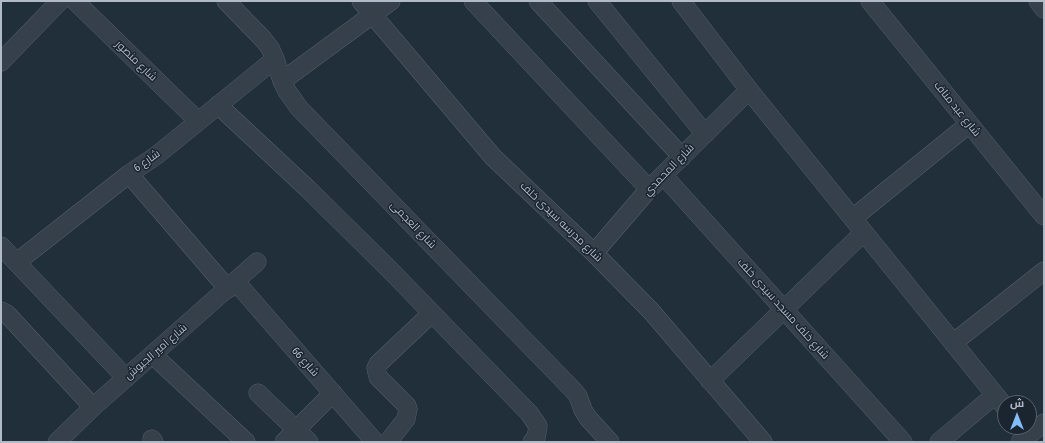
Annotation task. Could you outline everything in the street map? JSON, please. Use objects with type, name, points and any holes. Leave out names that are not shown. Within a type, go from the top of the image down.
[{"type":"street","points":[[1,62],[60,1]]},
{"type":"street","name":"شارع منصور","points":[[75,1],[198,121]]},
{"type":"street","name":"شارع العجمى","points":[[226,1],[270,48],[282,81],[299,108],[573,390],[578,396],[588,418],[610,442]]},
{"type":"street","name":"شارع مدرسه سيدى خلف","points":[[361,1],[493,157],[594,253],[651,312],[763,442]]},
{"type":"street","points":[[282,81],[391,1]]},
{"type":"street","points":[[473,1],[650,189]]},
{"type":"street","points":[[538,1],[682,157]]},
{"type":"street","points":[[597,1],[705,134]]},
{"type":"street","points":[[680,1],[749,90],[997,397]]},
{"type":"street","name":"شارع عبد مناف","points":[[870,1],[1044,216]]},
{"type":"street","points":[[1038,1],[1044,10]]},
{"type":"street","name":"شارع 6","points":[[17,262],[128,174],[157,155],[275,59]]},
{"type":"street","name":"شارع المحمدي","points":[[594,253],[663,175],[749,90]]},
{"type":"street","points":[[218,105],[308,189],[432,313],[534,419],[538,426],[538,431],[536,438],[532,442]]},
{"type":"street","points":[[710,381],[784,309],[859,225],[969,124]]},
{"type":"street","name":"شارع 66","points":[[128,174],[333,393],[375,442]]},
{"type":"street","name":"شارع خلف مسجد سيدى خلف","points":[[663,175],[903,442]]},
{"type":"street","points":[[1,246],[126,378]]},
{"type":"street","name":"شارع امير الجيوش","points":[[57,442],[93,407],[257,262]]},
{"type":"street","points":[[953,344],[1044,271]]},
{"type":"street","points":[[1,312],[8,314],[93,407]]},
{"type":"street","points":[[388,442],[406,419],[408,409],[407,406],[378,377],[376,368],[378,364],[432,313]]},
{"type":"street","points":[[152,355],[246,442]]},
{"type":"street","points":[[258,393],[296,438],[333,393]]},
{"type":"street","points":[[939,442],[997,403]]},
{"type":"street","points":[[1026,437],[1044,423]]}]
